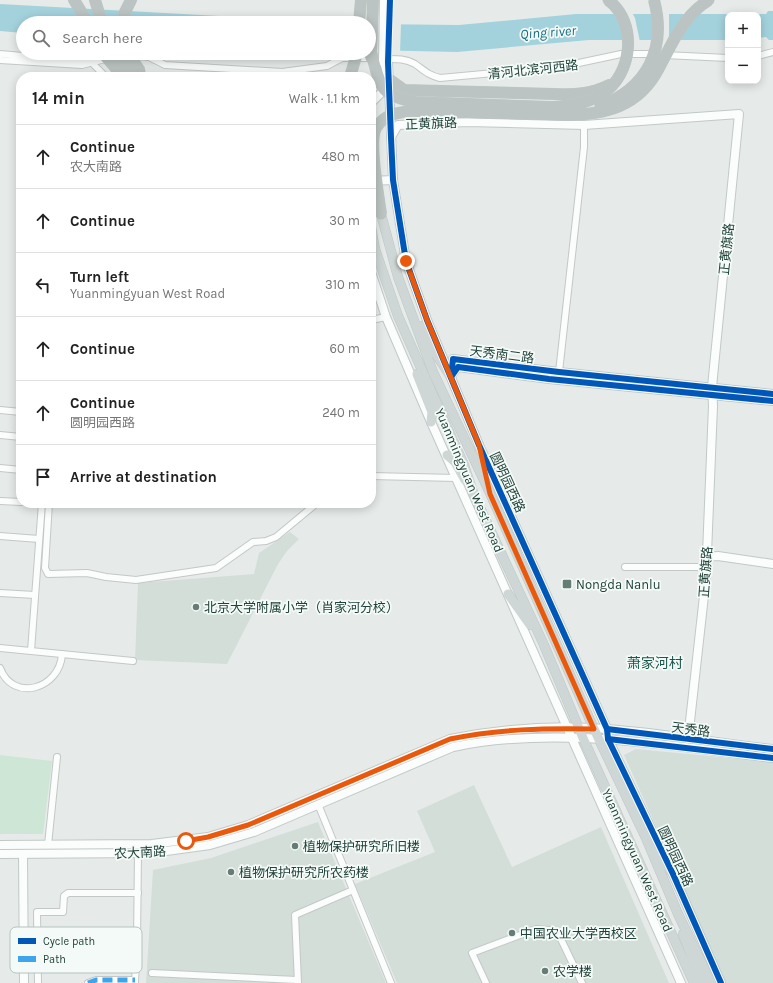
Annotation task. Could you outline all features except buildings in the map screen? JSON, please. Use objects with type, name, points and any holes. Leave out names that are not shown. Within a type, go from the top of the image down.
[{"type":"highway","points":[[74,0],[84,16]]},
{"type":"highway","points":[[95,0],[100,16]]},
{"type":"highway","points":[[124,16],[131,0]]},
{"type":"highway","points":[[360,16],[361,0]]},
{"type":"highway","points":[[372,16],[373,0]]},
{"type":"highway","points":[[373,60],[380,83],[388,93],[399,99],[415,102],[558,107],[589,101],[604,93],[616,81],[624,68],[628,54],[629,40],[621,16],[608,0]]},
{"type":"highway","points":[[564,115],[600,106],[616,100],[630,90],[643,76],[656,49],[659,33],[654,0]]},
{"type":"highway","points":[[376,128],[385,118],[397,112],[414,111],[589,115],[606,112],[622,105],[636,96],[648,84],[659,69],[681,27],[691,14],[709,0]]},
{"type":"highway","points":[[110,60],[119,72]]},
{"type":"highway","points":[[120,60],[134,72]]},
{"type":"highway","points":[[132,60],[140,72]]},
{"type":"highway","points":[[351,72],[355,60]]},
{"type":"highway","points":[[355,72],[356,60]]},
{"type":"highway","points":[[370,72],[371,60]]},
{"type":"highway","points":[[390,80],[404,90],[579,95],[598,91],[616,81]]},
{"type":"highway","points":[[376,177],[381,214]]},
{"type":"main road","name":"Yuanmingyuan West Road","points":[[381,214],[398,277],[432,372],[490,494],[594,729],[646,838],[678,914],[711,983]]},
{"type":"main road","name":"Yuanmingyuan West Road","points":[[376,252],[398,316],[464,465],[474,495],[544,645],[579,729],[694,983]]},
{"type":"main road","points":[[398,277],[430,345],[451,377]]},
{"type":"main road","points":[[413,351],[413,362],[432,412],[431,422]]},
{"type":"main road","points":[[479,445],[490,494]]},
{"type":"main road","points":[[447,455],[455,462],[474,495]]},
{"type":"main road","points":[[508,594],[544,645]]},
{"type":"main road","points":[[646,838],[673,874]]},
{"type":"main road","name":"Yuanmingyuan West Road","points":[[678,914],[680,926],[702,983]]},
{"type":"street","name":"圆明园西路","points":[[384,0],[386,62],[390,80],[393,180],[406,261],[427,320],[479,445],[607,729],[608,739],[673,874],[721,983]]},
{"type":"street","name":"圆明园西路","points":[[376,99],[384,90],[390,0]]},
{"type":"street","points":[[761,55],[773,52]]},
{"type":"street","points":[[0,54],[16,55]]},
{"type":"street","name":"清河北滨河西路","points":[[376,59],[400,59],[414,64],[428,75],[440,78],[560,67],[621,54],[725,58]]},
{"type":"street","points":[[0,60],[82,65],[90,62]]},
{"type":"street","points":[[68,60],[90,62],[101,72]]},
{"type":"street","name":"清河北滨河西路","points":[[90,62],[100,60]]},
{"type":"street","name":"清河北滨河西路","points":[[155,60],[164,65],[282,72],[327,66],[338,60]]},
{"type":"street","points":[[376,102],[379,101],[390,108]]},
{"type":"street","name":"正黄旗路","points":[[391,138],[398,125],[468,122],[584,125],[739,114],[712,391],[707,557],[688,739]]},
{"type":"street","points":[[559,372],[584,147],[584,125]]},
{"type":"street","points":[[376,181],[393,180]]},
{"type":"street","points":[[376,287],[386,317],[431,422],[681,983]]},
{"type":"street","points":[[376,319],[386,317]]},
{"type":"street","name":"天秀南二路","points":[[451,377],[453,359],[712,391],[773,401]]},
{"type":"street","name":"天秀南二路","points":[[451,377],[458,367],[549,379],[773,394]]},
{"type":"street","points":[[0,410],[16,412]]},
{"type":"street","points":[[0,435],[16,437]]},
{"type":"street","points":[[0,468],[16,470]]},
{"type":"street","points":[[376,476],[456,478]]},
{"type":"street","points":[[0,501],[16,502]]},
{"type":"street","points":[[31,651],[42,508]]},
{"type":"street","points":[[49,508],[45,568],[48,574],[87,573],[106,577],[136,580],[216,568],[253,542],[266,541],[276,537],[311,508]]},
{"type":"street","points":[[0,536],[40,539]]},
{"type":"street","points":[[707,557],[718,556],[773,564]]},
{"type":"street","points":[[625,567],[706,567]]},
{"type":"street","points":[[0,593],[35,596]]},
{"type":"street","points":[[0,648],[133,661]]},
{"type":"street","points":[[0,668],[8,680],[16,686],[37,688],[47,684],[55,677],[60,668],[62,654]]},
{"type":"street","name":"农大南路","points":[[0,845],[152,844],[208,837],[248,825],[450,739],[484,732],[515,729],[594,729]]},
{"type":"street","name":"天秀路","points":[[594,729],[607,729],[773,749]]},
{"type":"street","name":"农大南路","points":[[0,854],[138,853],[187,849],[254,832],[453,747],[485,740],[515,737],[583,738]]},
{"type":"street","name":"天秀路","points":[[583,738],[599,738],[773,758]]},
{"type":"street","points":[[48,845],[57,757]]},
{"type":"street","points":[[318,804],[391,983]]},
{"type":"street","points":[[137,927],[138,853]]},
{"type":"street","points":[[23,854],[24,927]]},
{"type":"street","points":[[152,973],[297,982],[295,915],[353,890]]},
{"type":"street","points":[[37,927],[37,912],[63,912],[64,896],[68,893],[138,893]]},
{"type":"street","points":[[486,983],[472,954],[536,929],[549,930],[559,935],[582,983]]},
{"type":"street","points":[[24,973],[24,983]]},
{"type":"street","points":[[210,976],[210,983]]},
{"type":"street","points":[[88,983],[96,980],[135,982]]},
{"type":"shaded area","name":"北京大学附属小学（肖家河分校）","points":[[290,532],[299,539],[287,551],[278,564],[227,664],[135,660],[138,583],[254,574],[259,553]]},
{"type":"shaded area","points":[[636,749],[773,762],[773,983],[726,983],[624,755]]},
{"type":"shaded area","name":"中国农业大学西校区","points":[[474,785],[512,867],[601,827],[669,983],[397,983],[355,884],[435,852],[417,811]]},
{"type":"shaded area","points":[[318,822],[386,983],[146,983],[153,870],[211,858]]},
{"type":"green space","points":[[0,755],[52,761],[43,834],[0,834]]},
{"type":"water","points":[[0,4],[218,16],[16,16],[16,32],[0,31]]},
{"type":"water","points":[[768,11],[773,11],[773,40],[769,40],[766,37],[761,38],[761,14],[766,14]]},
{"type":"water","name":"Qing river","points":[[576,14],[725,14],[725,40],[589,40],[457,52],[376,50],[376,24],[459,25]]},
{"type":"pier","points":[[631,11],[635,18],[640,42],[632,42],[624,12]]},
{"type":"pier","points":[[661,11],[669,11],[669,36],[667,42],[660,42]]},
{"type":"pier","points":[[376,22],[401,23],[400,53],[376,52]]},
{"type":"marked path","points":[[88,983],[96,980],[135,980]]},
{"type":"cycle path","points":[[390,0],[388,62],[393,180],[406,261],[427,320],[479,445],[607,729],[608,739],[673,874],[721,983]]},
{"type":"cycle path","points":[[451,377],[453,359],[559,372],[773,394]]},
{"type":"cycle path","points":[[451,377],[458,367],[549,379],[773,401]]},
{"type":"cycle path","points":[[607,729],[773,749]]},
{"type":"cycle path","points":[[608,739],[773,758]]},
{"type":"place","name":"Nongda Nanlu","points":[[567,584]]},
{"type":"place","name":"北京大学附属小学（肖家河分校）","points":[[196,607]]},
{"type":"place","name":"植物保护研究所旧楼","points":[[295,846]]},
{"type":"place","name":"植物保护研究所农药楼","points":[[231,872]]},
{"type":"place","name":"中国农业大学西校区","points":[[512,933]]},
{"type":"place","name":"农学楼","points":[[545,971]]},
{"type":"district","name":"萧家河村","points":[[655,663]]},
{"type":"route","points":[[186,841],[208,837],[248,825],[414,753],[450,739],[484,732],[515,729],[594,729],[490,494],[479,445],[427,320],[406,261]]}]
